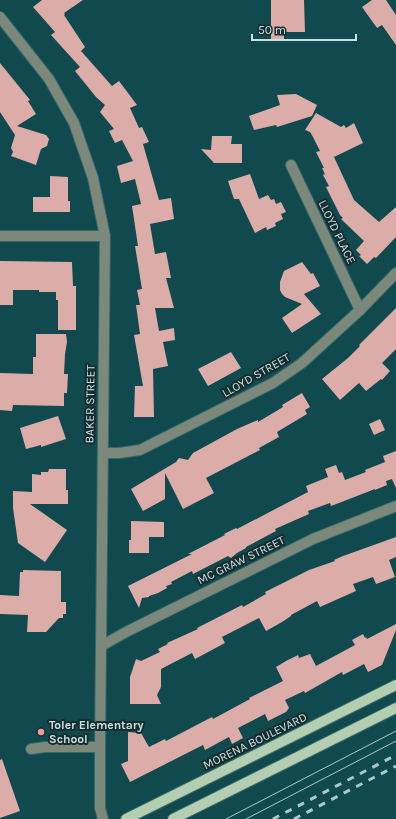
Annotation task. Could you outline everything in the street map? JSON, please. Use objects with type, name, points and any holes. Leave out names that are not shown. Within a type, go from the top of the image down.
[{"type":"main road","name":"MORENA BOULEVARD","points":[[126,819],[396,685]]},
{"type":"main road","points":[[173,819],[396,708]]},
{"type":"street","name":"BAKER STREET","points":[[0,17],[49,79],[74,123],[93,178],[105,236],[100,747],[100,808],[103,819]]},
{"type":"street","name":"LLOYD PLACE","points":[[291,165],[360,310]]},
{"type":"street","points":[[0,236],[105,236]]},
{"type":"street","name":"LLOYD STREET","points":[[102,453],[119,453],[140,450],[273,383],[302,363],[360,310],[396,273]]},
{"type":"street","name":"MC GRAW STREET","points":[[101,646],[128,631],[313,540],[396,506]]},
{"type":"street","points":[[31,749],[45,747],[100,747]]},
{"type":"building","points":[[42,0],[83,0],[64,13],[64,15],[85,47],[81,51],[112,86],[119,81],[137,105],[130,108],[139,128],[142,127],[149,142],[143,144],[159,200],[171,198],[174,219],[150,224],[155,254],[166,252],[171,278],[166,278],[174,308],[155,308],[159,331],[174,328],[175,340],[163,342],[168,366],[153,369],[154,417],[134,417],[135,386],[143,386],[134,335],[140,334],[136,305],[140,305],[137,290],[142,289],[135,246],[138,246],[132,206],[141,204],[135,179],[121,183],[117,166],[133,161],[122,140],[115,143],[109,131],[114,129],[100,112],[105,105],[96,97],[75,71],[80,67],[51,35],[55,32],[33,7]]},
{"type":"building","points":[[271,0],[304,0],[305,32],[284,32],[284,41],[271,41]]},
{"type":"building","points":[[372,0],[386,0],[396,15],[396,45],[382,25],[377,28],[362,7]]},
{"type":"building","points":[[0,63],[30,100],[28,101],[36,114],[17,126],[46,135],[49,139],[47,146],[41,149],[36,165],[11,156],[13,152],[11,148],[15,135],[0,112]]},
{"type":"building","points":[[296,94],[317,105],[312,116],[277,127],[276,125],[254,130],[249,116],[280,105],[277,95]]},
{"type":"building","points":[[316,113],[341,127],[344,125],[346,128],[354,123],[363,143],[334,157],[354,200],[379,222],[396,207],[396,237],[376,258],[374,257],[367,264],[359,256],[361,255],[356,250],[364,241],[341,219],[343,218],[326,187],[329,186],[323,175],[325,174],[322,168],[324,168],[316,152],[320,151],[310,132],[305,130]]},
{"type":"building","points":[[212,136],[232,136],[231,144],[242,144],[242,163],[214,163],[201,149],[211,150]]},
{"type":"building","points":[[250,174],[259,199],[268,195],[271,200],[274,199],[276,204],[281,202],[286,212],[281,214],[283,219],[275,223],[276,226],[267,230],[266,227],[255,233],[239,199],[234,199],[228,181]]},
{"type":"building","points":[[50,176],[68,177],[68,201],[70,201],[70,212],[33,212],[33,197],[50,197]]},
{"type":"building","points":[[0,261],[72,262],[73,286],[76,286],[76,330],[58,330],[58,300],[56,300],[56,292],[39,292],[39,290],[13,290],[13,305],[0,305]]},
{"type":"building","points":[[302,262],[311,274],[313,273],[320,286],[304,294],[321,314],[292,333],[282,318],[302,304],[285,297],[282,294],[280,290],[280,282],[284,271]]},
{"type":"building","points":[[396,308],[396,349],[382,363],[390,371],[382,380],[381,379],[366,391],[359,383],[340,400],[322,379],[348,358]]},
{"type":"building","points":[[36,334],[66,334],[67,342],[64,374],[68,374],[67,393],[64,393],[64,406],[13,405],[12,411],[0,410],[0,373],[33,374],[33,357],[36,357]]},
{"type":"building","points":[[231,352],[241,368],[208,386],[198,369]]},
{"type":"building","points":[[302,393],[310,407],[305,410],[307,414],[277,432],[279,437],[259,448],[260,450],[206,478],[214,493],[183,509],[165,473],[165,499],[143,511],[131,489],[176,462],[179,458],[188,460],[193,453],[237,429],[258,420],[258,422],[283,407],[282,405]]},
{"type":"building","points":[[58,416],[66,439],[41,447],[41,445],[26,449],[20,428]]},
{"type":"building","points":[[380,419],[385,430],[374,435],[369,424]]},
{"type":"building","points":[[396,451],[396,488],[392,479],[386,481],[387,485],[375,490],[331,506],[330,503],[308,511],[309,514],[275,529],[276,531],[246,547],[231,558],[228,556],[193,574],[192,571],[171,582],[172,584],[166,586],[167,588],[158,593],[142,598],[139,608],[128,586],[192,554],[188,554],[225,535],[224,534],[236,528],[237,529],[308,492],[306,486],[328,477],[325,469],[336,465],[339,473],[342,472],[345,480],[366,472],[365,470],[385,462],[383,456]]},
{"type":"building","points":[[49,469],[66,469],[68,504],[30,504],[67,530],[45,562],[18,543],[13,508],[13,491],[32,492],[32,474],[41,475],[41,472],[48,472]]},
{"type":"building","points":[[131,521],[164,522],[164,537],[149,537],[149,553],[129,553]]},
{"type":"building","points":[[396,537],[396,557],[389,560],[395,577],[376,584],[373,577],[353,584],[356,591],[320,607],[317,601],[266,631],[259,618],[222,637],[225,643],[195,659],[192,653],[161,669],[161,687],[157,695],[161,704],[130,704],[130,677],[136,659],[141,661],[160,652],[158,649],[168,644],[167,643],[198,629],[197,628],[242,605],[243,607],[266,594],[265,592],[309,570]]},
{"type":"building","points":[[23,570],[61,571],[61,602],[66,602],[66,614],[63,614],[63,618],[59,618],[46,632],[27,632],[28,615],[0,614],[0,595],[19,596],[20,572],[23,572]]},
{"type":"building","points":[[396,624],[396,630],[382,665],[368,672],[364,664],[343,675],[342,672],[305,693],[304,691],[285,700],[289,708],[286,712],[268,721],[265,714],[238,728],[243,738],[232,744],[229,737],[205,750],[203,745],[130,782],[121,764],[128,761],[128,732],[141,733],[149,747],[165,739],[166,741],[212,717],[213,719],[250,699],[249,698],[283,681],[276,667],[286,661],[298,655],[299,658],[310,654],[316,666],[355,645],[352,640],[363,634],[367,639]]},
{"type":"building","points":[[2,759],[20,811],[0,818],[0,760]]},
{"type":"tram line","points":[[226,819],[396,731]]},
{"type":"tram line","points":[[246,819],[396,741]]},
{"type":"railway","points":[[273,819],[396,755]]},
{"type":"railway","points":[[294,819],[396,766]]},
{"type":"place","name":"Toler Elementary School","points":[[41,732]]}]
